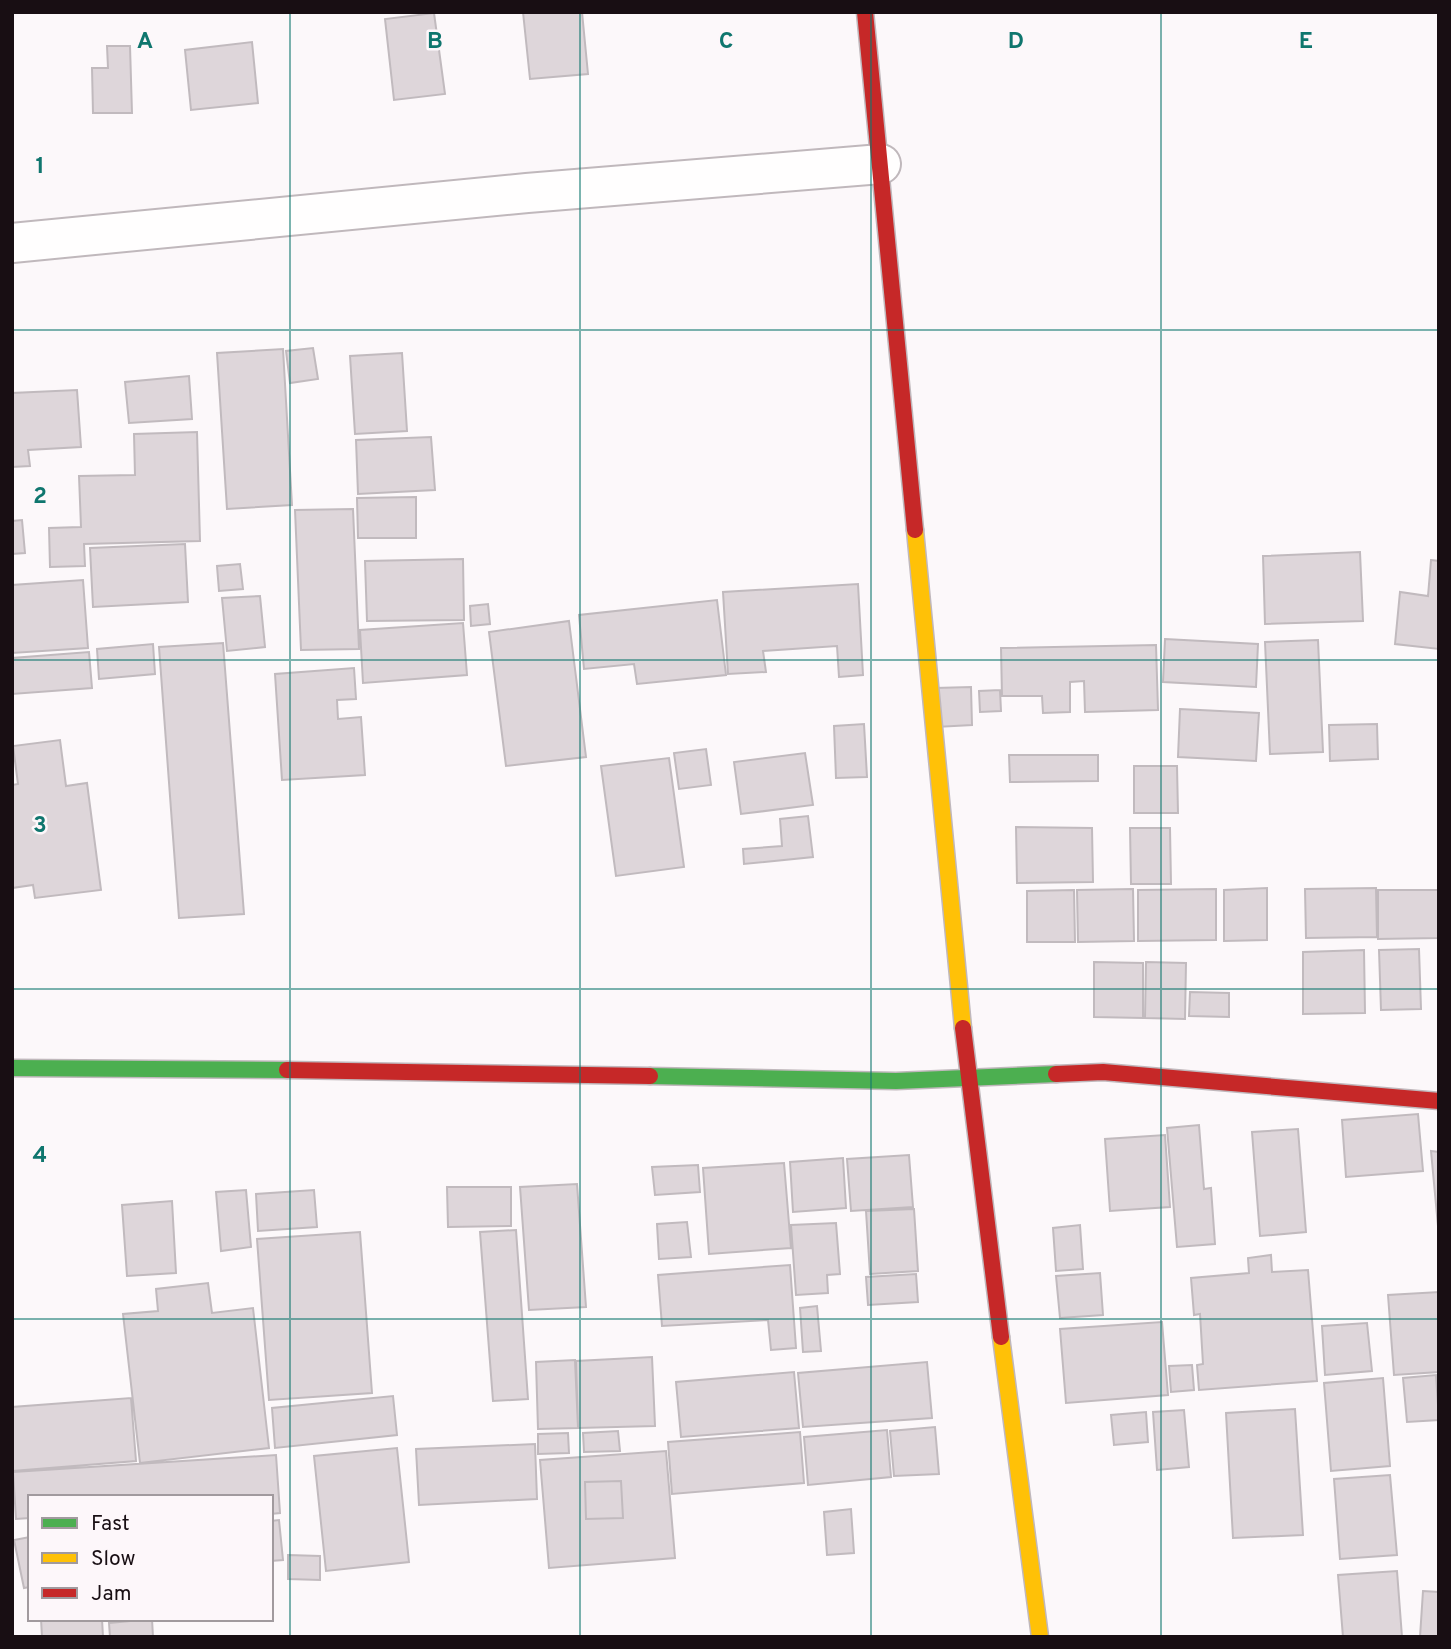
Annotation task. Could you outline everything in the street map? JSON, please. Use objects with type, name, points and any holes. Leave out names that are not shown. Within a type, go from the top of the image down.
[{"type":"street","points":[[865,12],[968,1076],[1040,1637]]},
{"type":"street","points":[[12,243],[527,193],[881,164]]},
{"type":"street","points":[[12,1068],[462,1072],[895,1081],[1103,1072],[1439,1101]]},
{"type":"building","points":[[523,12],[582,12],[588,74],[530,79]]},
{"type":"building","points":[[434,13],[445,94],[394,100],[385,19]]},
{"type":"building","points":[[252,42],[258,103],[191,110],[185,50]]},
{"type":"building","points":[[107,46],[130,46],[132,113],[93,113],[92,68],[108,68]]},
{"type":"building","points":[[313,348],[318,379],[290,383],[286,351]]},
{"type":"building","points":[[283,349],[292,505],[227,509],[217,353]]},
{"type":"building","points":[[402,353],[407,431],[355,434],[350,356]]},
{"type":"building","points":[[189,376],[192,419],[129,423],[125,382]]},
{"type":"building","points":[[77,390],[81,447],[28,450],[30,466],[12,467],[12,393]]},
{"type":"building","points":[[197,432],[200,541],[84,544],[85,566],[50,567],[49,528],[81,527],[79,476],[135,475],[134,434]]},
{"type":"building","points":[[431,437],[435,490],[358,494],[356,440]]},
{"type":"building","points":[[416,497],[416,538],[358,538],[357,498]]},
{"type":"building","points":[[353,509],[359,649],[301,650],[295,510]]},
{"type":"building","points":[[22,520],[25,553],[12,554],[12,521]]},
{"type":"building","points":[[185,544],[188,602],[93,607],[90,548]]},
{"type":"building","points":[[1360,552],[1363,621],[1265,624],[1263,556]]},
{"type":"building","points":[[463,559],[464,620],[367,621],[365,561]]},
{"type":"building","points":[[1431,560],[1439,561],[1439,649],[1395,644],[1400,592],[1428,596]]},
{"type":"building","points":[[240,564],[243,589],[219,591],[217,566]]},
{"type":"building","points":[[83,580],[88,648],[12,653],[12,585]]},
{"type":"building","points":[[858,584],[863,675],[839,677],[837,646],[763,651],[766,672],[728,674],[723,592]]},
{"type":"building","points":[[260,596],[265,647],[227,651],[222,598]]},
{"type":"building","points":[[717,600],[726,675],[637,684],[634,664],[584,669],[579,615]]},
{"type":"building","points":[[488,604],[490,624],[471,626],[470,606]]},
{"type":"building","points":[[569,621],[586,757],[506,766],[489,632]]},
{"type":"building","points":[[463,623],[467,675],[363,683],[360,630]]},
{"type":"building","points":[[1165,639],[1258,644],[1256,687],[1163,682]]},
{"type":"building","points":[[1318,640],[1323,752],[1270,754],[1265,642]]},
{"type":"building","points":[[223,643],[244,914],[179,918],[159,647]]},
{"type":"building","points":[[153,644],[155,674],[99,679],[97,649]]},
{"type":"building","points":[[1156,645],[1158,710],[1085,712],[1084,681],[1070,682],[1070,712],[1043,713],[1042,696],[1002,696],[1001,648]]},
{"type":"building","points":[[89,652],[92,688],[12,694],[12,658]]},
{"type":"building","points":[[354,668],[356,699],[337,700],[338,719],[361,717],[365,775],[282,780],[275,674]]},
{"type":"building","points":[[971,687],[972,725],[936,727],[935,688]]},
{"type":"building","points":[[1000,690],[1001,711],[980,712],[979,691]]},
{"type":"building","points":[[1180,709],[1259,713],[1256,761],[1178,757]]},
{"type":"building","points":[[864,724],[867,777],[836,778],[834,726]]},
{"type":"building","points":[[1377,724],[1378,759],[1330,761],[1329,725]]},
{"type":"building","points":[[60,740],[66,786],[87,783],[101,890],[35,898],[33,885],[12,888],[12,785],[18,784],[13,746]]},
{"type":"building","points":[[706,749],[711,785],[679,789],[674,753]]},
{"type":"building","points":[[805,753],[813,805],[741,814],[734,762]]},
{"type":"building","points":[[1009,755],[1098,755],[1098,781],[1010,782]]},
{"type":"building","points":[[669,758],[684,867],[616,876],[601,766]]},
{"type":"building","points":[[1134,766],[1177,766],[1178,813],[1134,813]]},
{"type":"building","points":[[808,816],[813,857],[744,864],[743,849],[782,846],[780,819]]},
{"type":"building","points":[[1016,827],[1092,828],[1093,882],[1017,883]]},
{"type":"building","points":[[1130,828],[1170,828],[1171,884],[1131,884]]},
{"type":"building","points":[[1267,888],[1267,940],[1224,941],[1224,890]]},
{"type":"building","points":[[1376,888],[1377,937],[1306,938],[1305,889]]},
{"type":"building","points":[[1133,889],[1134,941],[1078,942],[1077,890]]},
{"type":"building","points":[[1216,889],[1216,940],[1138,941],[1138,890]]},
{"type":"building","points":[[1074,890],[1075,942],[1027,942],[1027,891]]},
{"type":"building","points":[[1378,890],[1439,890],[1439,938],[1378,939]]},
{"type":"building","points":[[1419,949],[1421,1009],[1381,1010],[1379,950]]},
{"type":"building","points":[[1364,950],[1365,1013],[1303,1014],[1303,952]]},
{"type":"building","points":[[1094,962],[1143,963],[1143,1018],[1094,1017]]},
{"type":"building","points":[[1146,962],[1186,963],[1185,1019],[1145,1018]]},
{"type":"building","points":[[1190,992],[1229,993],[1229,1017],[1189,1016]]},
{"type":"building","points":[[1418,1114],[1423,1171],[1346,1177],[1342,1120]]},
{"type":"building","points":[[1199,1125],[1204,1189],[1211,1188],[1215,1244],[1177,1247],[1167,1128]]},
{"type":"building","points":[[1298,1129],[1306,1232],[1260,1236],[1252,1132]]},
{"type":"building","points":[[1165,1135],[1170,1207],[1110,1211],[1105,1139]]},
{"type":"building","points":[[1431,1151],[1439,1152],[1439,1226],[1438,1226]]},
{"type":"building","points":[[909,1155],[913,1207],[851,1211],[847,1159]]},
{"type":"building","points":[[843,1158],[846,1208],[793,1212],[790,1162]]},
{"type":"building","points":[[784,1163],[791,1248],[709,1254],[703,1168]]},
{"type":"building","points":[[698,1165],[700,1192],[655,1195],[652,1167]]},
{"type":"building","points":[[577,1184],[586,1307],[529,1310],[520,1187]]},
{"type":"building","points":[[447,1187],[511,1187],[511,1226],[448,1227]]},
{"type":"building","points":[[246,1190],[251,1247],[221,1251],[216,1192]]},
{"type":"building","points":[[314,1190],[317,1227],[258,1231],[256,1194]]},
{"type":"building","points":[[172,1201],[176,1273],[127,1276],[122,1205]]},
{"type":"building","points":[[914,1209],[918,1271],[870,1274],[866,1211]]},
{"type":"building","points":[[687,1222],[691,1257],[659,1259],[657,1224]]},
{"type":"building","points":[[836,1223],[840,1274],[827,1275],[828,1293],[796,1295],[791,1225]]},
{"type":"building","points":[[1080,1225],[1083,1269],[1056,1271],[1053,1228]]},
{"type":"building","points":[[516,1230],[528,1399],[493,1401],[480,1232]]},
{"type":"building","points":[[360,1232],[372,1393],[269,1400],[257,1239]]},
{"type":"building","points":[[1271,1255],[1272,1272],[1308,1270],[1317,1381],[1199,1390],[1197,1365],[1203,1364],[1200,1314],[1194,1315],[1191,1278],[1249,1273],[1248,1258]]},
{"type":"building","points":[[790,1265],[796,1348],[771,1350],[768,1320],[662,1326],[658,1275]]},
{"type":"building","points":[[1100,1273],[1103,1315],[1060,1318],[1056,1276]]},
{"type":"building","points":[[916,1274],[918,1302],[868,1305],[866,1277]]},
{"type":"building","points":[[208,1283],[212,1313],[253,1308],[269,1448],[140,1463],[123,1314],[158,1311],[156,1289]]},
{"type":"building","points":[[1439,1292],[1439,1372],[1394,1375],[1388,1295]]},
{"type":"building","points":[[817,1306],[821,1351],[803,1352],[800,1308]]},
{"type":"building","points":[[1162,1322],[1168,1395],[1066,1403],[1060,1329]]},
{"type":"building","points":[[1367,1323],[1372,1371],[1325,1375],[1322,1326]]},
{"type":"building","points":[[652,1357],[655,1426],[578,1428],[576,1361]]},
{"type":"building","points":[[575,1360],[578,1428],[538,1429],[536,1362]]},
{"type":"building","points":[[927,1362],[932,1418],[803,1427],[798,1373]]},
{"type":"building","points":[[1192,1365],[1194,1390],[1171,1392],[1169,1366]]},
{"type":"building","points":[[794,1372],[799,1428],[681,1437],[676,1382]]},
{"type":"building","points":[[1436,1375],[1439,1420],[1407,1422],[1403,1378]]},
{"type":"building","points":[[1383,1378],[1390,1466],[1331,1471],[1324,1383]]},
{"type":"building","points":[[393,1396],[397,1435],[275,1448],[272,1408]]},
{"type":"building","points":[[131,1398],[136,1461],[12,1471],[12,1407]]},
{"type":"building","points":[[1295,1409],[1303,1535],[1233,1538],[1226,1413]]},
{"type":"building","points":[[1184,1410],[1189,1467],[1157,1470],[1153,1412]]},
{"type":"building","points":[[1146,1412],[1148,1442],[1114,1445],[1111,1415]]},
{"type":"building","points":[[935,1427],[939,1474],[894,1476],[890,1431]]},
{"type":"building","points":[[887,1430],[891,1477],[808,1485],[804,1437]]},
{"type":"building","points":[[618,1431],[620,1451],[584,1452],[583,1433]]},
{"type":"building","points":[[800,1432],[804,1483],[672,1494],[668,1442]]},
{"type":"building","points":[[568,1433],[569,1453],[538,1454],[538,1434]]},
{"type":"building","points":[[535,1444],[537,1499],[419,1505],[416,1449]]},
{"type":"building","points":[[397,1448],[409,1562],[326,1571],[314,1456]]},
{"type":"building","points":[[666,1451],[675,1558],[549,1568],[540,1460]],"holes":[[[621,1481],[623,1518],[586,1519],[585,1482]]]},
{"type":"building","points":[[276,1455],[280,1513],[273,1514],[273,1495],[28,1495],[28,1518],[16,1519],[13,1472]]},
{"type":"building","points":[[1390,1475],[1397,1555],[1340,1559],[1334,1479]]},
{"type":"building","points":[[621,1481],[623,1518],[586,1519],[585,1482]]},
{"type":"building","points":[[851,1509],[854,1553],[827,1555],[824,1512]]},
{"type":"building","points":[[279,1520],[283,1560],[273,1561],[273,1521]]},
{"type":"building","points":[[28,1537],[28,1587],[24,1588],[14,1540]]},
{"type":"building","points":[[288,1555],[320,1556],[320,1580],[288,1579]]},
{"type":"building","points":[[1397,1571],[1402,1637],[1343,1637],[1338,1575]]},
{"type":"building","points":[[1423,1591],[1439,1592],[1439,1637],[1420,1637]]},
{"type":"building","points":[[41,1621],[102,1621],[103,1637],[42,1637]]},
{"type":"building","points":[[152,1621],[153,1637],[110,1637],[109,1623]]},
{"type":"traffic: fast","points":[[12,1068],[287,1070]]},
{"type":"traffic: fast","points":[[650,1076],[896,1081],[1056,1074]]},
{"type":"traffic: slow","points":[[915,530],[963,1028]]},
{"type":"traffic: slow","points":[[1001,1337],[1040,1637]]},
{"type":"traffic: jam","points":[[865,12],[915,530]]},
{"type":"traffic: jam","points":[[963,1028],[1001,1337]]},
{"type":"traffic: jam","points":[[287,1070],[650,1076]]},
{"type":"traffic: jam","points":[[1056,1074],[1103,1072],[1439,1101]]}]
